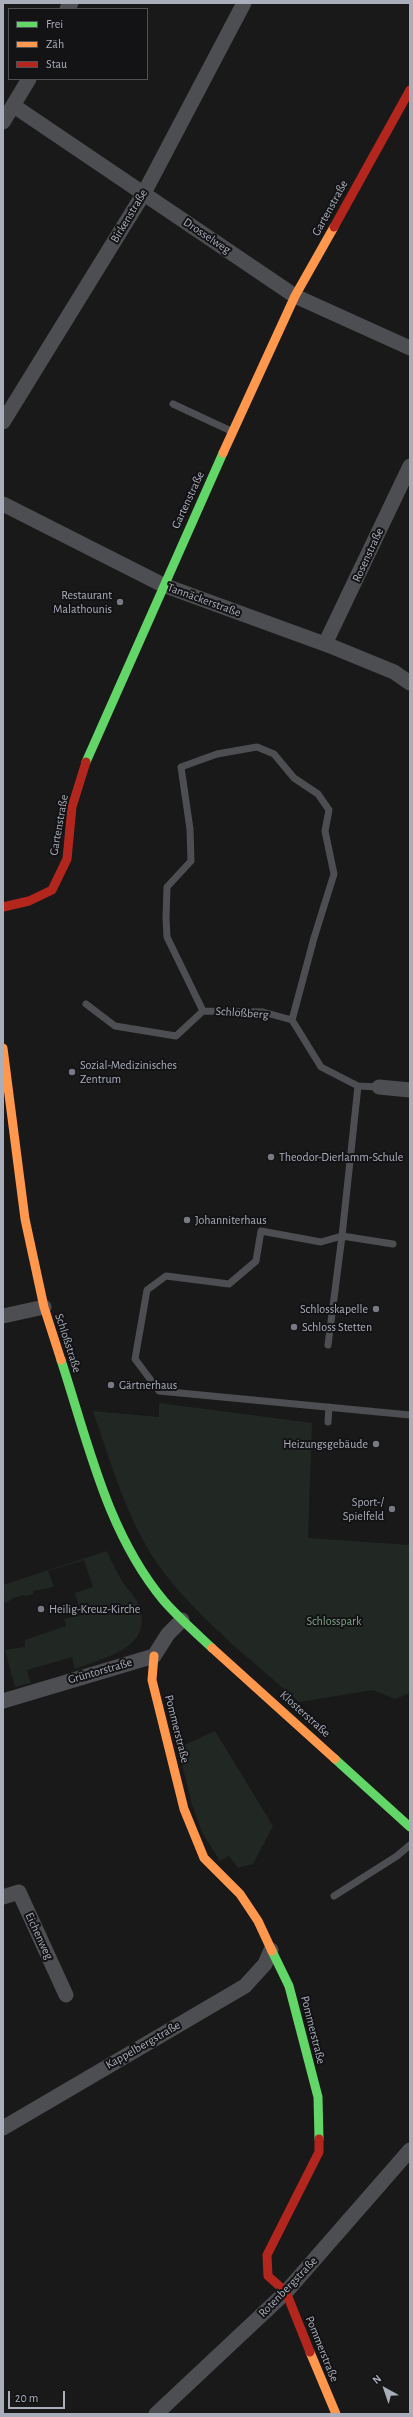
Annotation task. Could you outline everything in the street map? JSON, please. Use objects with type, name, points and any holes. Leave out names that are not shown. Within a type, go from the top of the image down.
[{"type":"street","name":"Birkenstraße","points":[[3,422],[144,193],[244,3]]},
{"type":"street","points":[[3,122],[28,80]]},
{"type":"street","name":"Gartenstraße","points":[[3,907],[30,901],[52,890],[67,859],[72,807],[83,770],[163,585],[295,296],[410,90]]},
{"type":"street","name":"Drosselweg","points":[[14,106],[295,296],[410,348]]},
{"type":"street","name":"Rosenstraße","points":[[326,644],[410,466]]},
{"type":"street","name":"Tannäckerstraße","points":[[3,504],[163,585],[326,644],[394,672],[410,683]]},
{"type":"street","name":"Schloßstraße","points":[[3,1048],[25,1219],[44,1307],[111,1514],[141,1570],[164,1601],[182,1620]]},
{"type":"street","points":[[379,1087],[410,1090]]},
{"type":"street","points":[[3,1316],[44,1307]]},
{"type":"street","points":[[154,1656],[168,1634],[182,1620]]},
{"type":"street","name":"Klosterstraße","points":[[182,1620],[410,1827]]},
{"type":"street","name":"Grüntorstraße","points":[[3,1701],[154,1656]]},
{"type":"street","name":"Pommerstraße","points":[[154,1656],[152,1680],[184,1809],[204,1858],[240,1894],[258,1921],[289,1986],[318,2097],[319,2152],[267,2255],[268,2276],[286,2292],[336,2414]]},
{"type":"street","name":"Eichenweg","points":[[3,1897],[19,1892],[66,1995]]},
{"type":"street","name":"Kappelbergstraße","points":[[3,2128],[245,1986],[265,1964],[271,1950]]},
{"type":"street","name":"Rotenbergstraße","points":[[156,2414],[286,2292],[410,2150]]},
{"type":"lane","points":[[173,404],[233,432]]},
{"type":"lane","points":[[203,1011],[167,936],[166,918],[168,886],[191,861],[190,829],[181,767],[217,754],[257,747],[274,754],[294,778],[318,794],[329,810],[325,831],[334,874],[314,938],[292,1020],[321,1067],[358,1086],[379,1087]]},
{"type":"lane","name":"Schloßberg","points":[[86,1004],[116,1026],[176,1036],[203,1011],[263,1012],[292,1020]]},
{"type":"lane","points":[[328,1345],[342,1236],[358,1086]]},
{"type":"lane","points":[[393,1244],[342,1236],[321,1242],[262,1231],[256,1261],[229,1284],[166,1276],[147,1290],[135,1359],[159,1391],[410,1415]]},
{"type":"lane","points":[[328,1422],[329,1407]]},
{"type":"lane","points":[[334,1896],[398,1856],[410,1845]]},
{"type":"green space","name":"Schlosspark","points":[[159,1403],[312,1423],[308,1538],[410,1545],[410,1693],[395,1699],[373,1690],[299,1702],[231,1643],[183,1596],[156,1561],[133,1521],[115,1476],[93,1411],[159,1417]]},
{"type":"green space","points":[[107,1551],[122,1581],[137,1601],[142,1617],[141,1629],[135,1640],[126,1648],[114,1654],[75,1669],[72,1657],[27,1670],[31,1683],[15,1687],[5,1650],[25,1647],[25,1640],[66,1626],[64,1619],[81,1615],[75,1593],[93,1587],[84,1560],[48,1571],[54,1587],[33,1591],[33,1594],[13,1598],[6,1603],[3,1601],[3,1585]]},
{"type":"green space","points":[[215,1731],[273,1826],[253,1864],[238,1868],[229,1856],[220,1861],[202,1832],[192,1805],[178,1748]]},
{"type":"traffic: fast","points":[[86,762],[223,453]]},
{"type":"traffic: fast","points":[[61,1360],[101,1486],[113,1516],[128,1546],[144,1574],[164,1601],[212,1648]]},
{"type":"traffic: fast","points":[[335,1759],[410,1827]]},
{"type":"traffic: fast","points":[[272,1951],[289,1986],[318,2097],[319,2139]]},
{"type":"traffic: slow","points":[[223,453],[295,296],[334,227]]},
{"type":"traffic: slow","points":[[3,1048],[25,1219],[44,1307],[61,1360]]},
{"type":"traffic: slow","points":[[212,1648],[335,1759]]},
{"type":"traffic: slow","points":[[154,1656],[152,1680],[184,1809],[204,1858],[240,1894],[258,1921],[272,1951]]},
{"type":"traffic: slow","points":[[310,2352],[336,2414]]},
{"type":"traffic: jam","points":[[334,227],[410,90]]},
{"type":"traffic: jam","points":[[3,907],[29,901],[52,890],[67,859],[72,807],[86,762]]},
{"type":"traffic: jam","points":[[310,2352],[286,2292],[268,2276],[267,2255],[319,2152],[319,2139]]},
{"type":"place","name":"Restaurant Malathounis","points":[[120,602]]},
{"type":"place","name":"Sozial-Medizinisches Zentrum","points":[[72,1072]]},
{"type":"place","name":"Theodor-Dierlamm-Schule","points":[[271,1157]]},
{"type":"place","name":"Johanniterhaus","points":[[187,1220]]},
{"type":"place","name":"Schlosskapelle","points":[[376,1309]]},
{"type":"place","name":"Schloss Stetten","points":[[294,1327]]},
{"type":"place","name":"Gärtnerhaus","points":[[111,1385]]},
{"type":"place","name":"Heizungsgebäude","points":[[376,1444]]},
{"type":"place","name":"Sport-/ Spielfeld","points":[[392,1509]]},
{"type":"place","name":"Heilig-Kreuz-Kirche","points":[[41,1609]]}]
